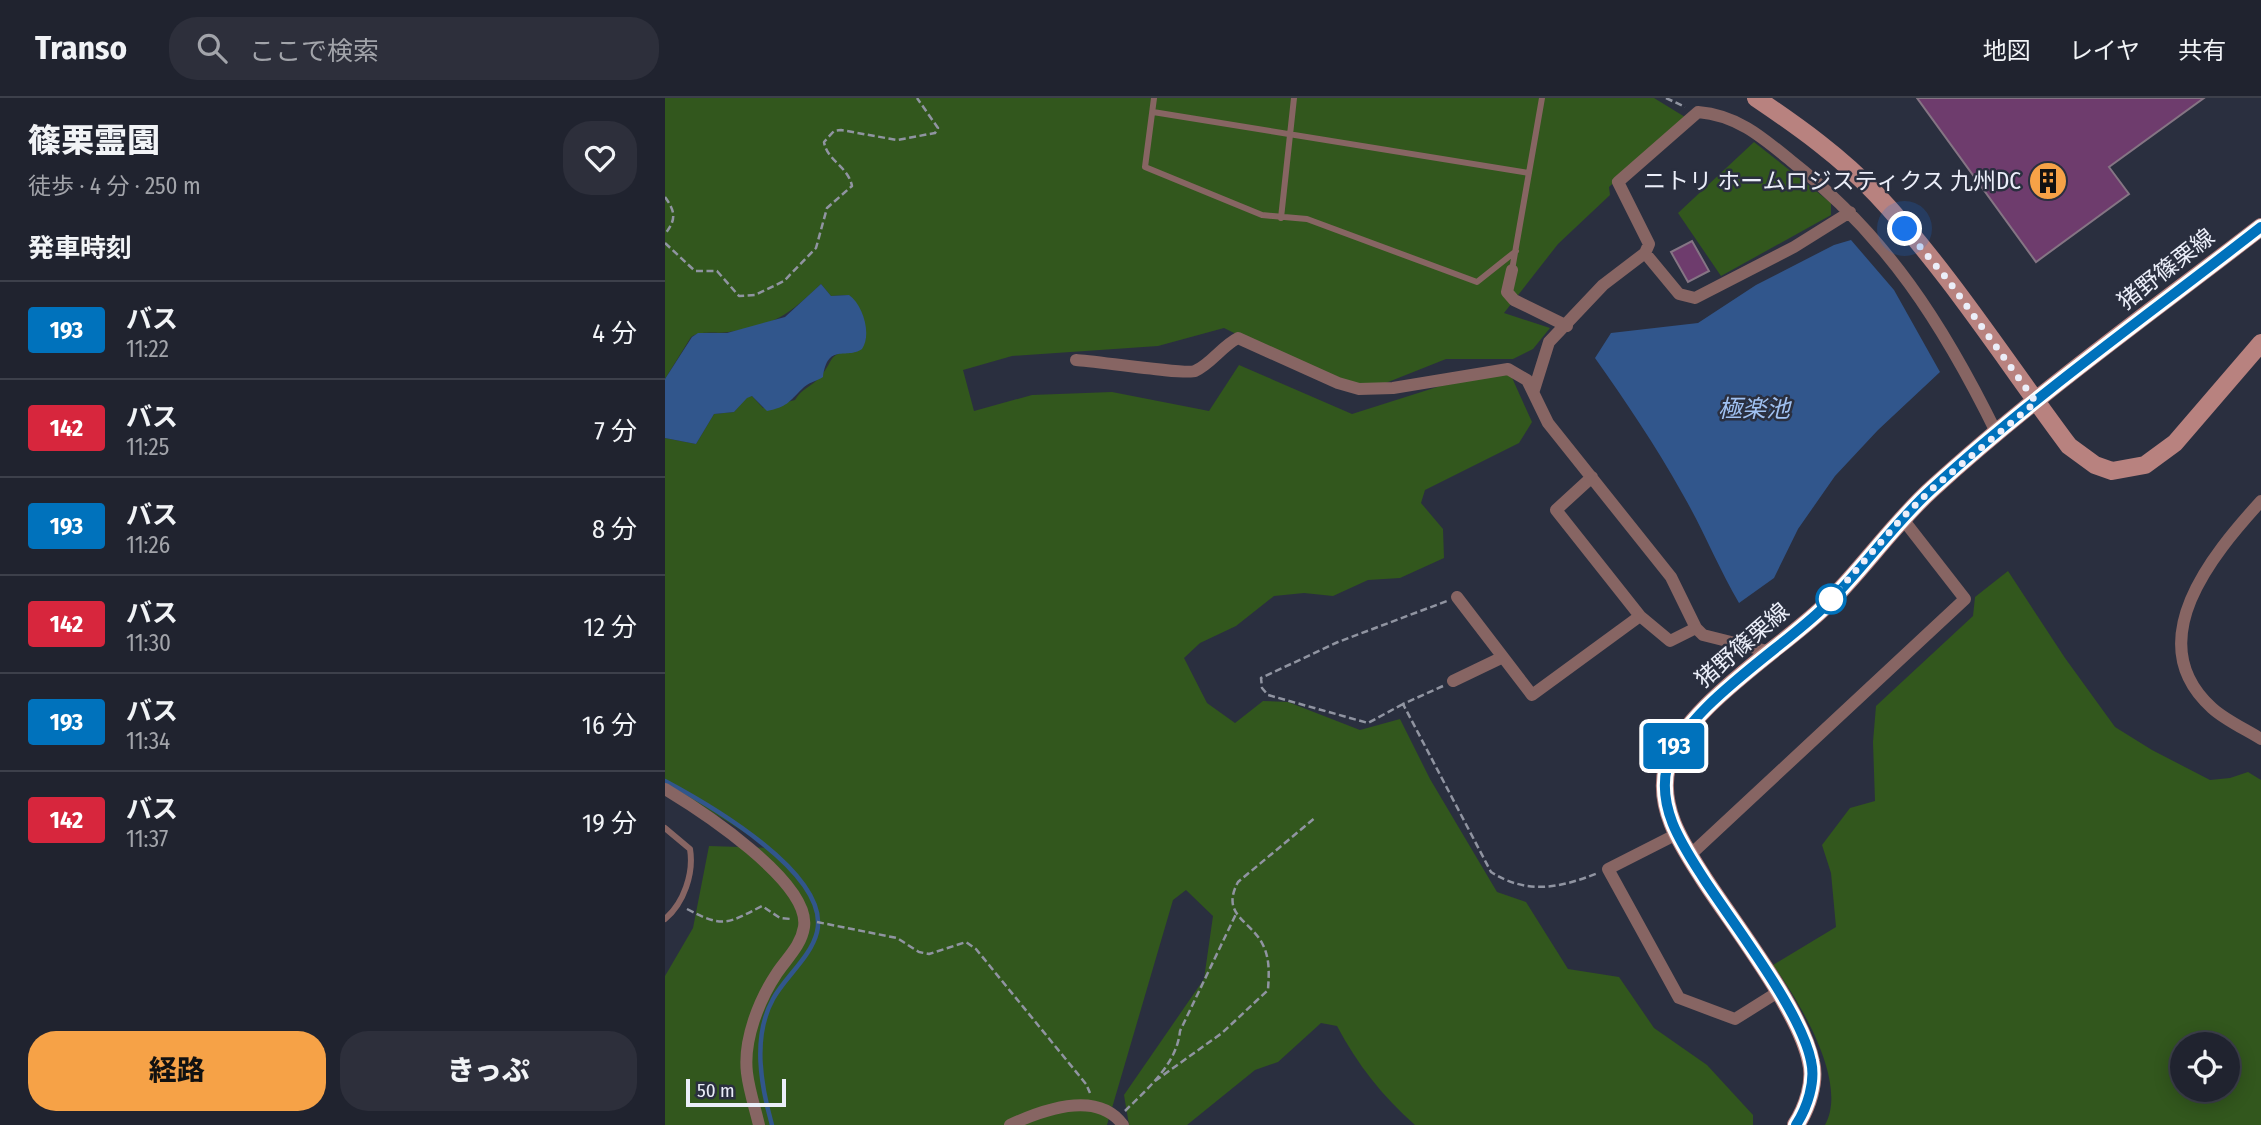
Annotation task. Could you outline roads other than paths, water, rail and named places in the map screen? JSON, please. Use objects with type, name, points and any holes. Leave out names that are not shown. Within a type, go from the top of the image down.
[{"type":"main road","points":[[1756,98],[1812,136],[1876,194],[1948,280],[2069,446],[2082,456],[2112,471],[2130,470],[2145,465],[2168,450],[2261,343]]},
{"type":"main road","name":"猪野篠栗線","points":[[1796,1125],[1805,1112],[1812,1063],[1801,1032],[1778,992],[1675,835],[1666,795],[1666,770],[1675,744],[1698,716],[1823,608],[1902,518],[1997,434],[2261,227]]},
{"type":"street","points":[[1534,390],[1549,342],[1603,285],[1645,253],[1649,244],[1618,182],[1698,112],[1721,114],[1751,128],[1829,190],[1875,236],[1966,370],[1997,434]]},
{"type":"street","points":[[1645,253],[1679,294],[1695,298],[1794,247],[1850,212]]},
{"type":"street","points":[[1512,270],[1507,292],[1514,300],[1567,326]]},
{"type":"street","points":[[1076,360],[1134,365],[1188,374],[1199,369],[1225,345],[1238,338],[1338,383],[1359,389],[1441,382],[1508,369],[1527,380],[1548,422],[1671,577],[1696,628],[1703,635],[1772,652]]},
{"type":"street","points":[[1592,477],[1556,510],[1640,616],[1670,641],[1696,628]]},
{"type":"street","points":[[2261,501],[2234,532],[2189,601],[2179,639],[2183,662],[2199,695],[2213,709],[2261,739]]},
{"type":"street","points":[[1689,856],[1965,599],[1902,518]]},
{"type":"street","points":[[1457,597],[1532,695],[1640,616]]},
{"type":"street","points":[[1453,681],[1503,657]]},
{"type":"street","points":[[665,789],[702,811],[768,864],[792,891],[804,916],[804,928],[797,947],[776,974],[756,1015],[750,1040],[746,1072],[759,1125]]},
{"type":"street","points":[[1675,835],[1608,869],[1679,998],[1735,1019],[1778,992]]},
{"type":"street","points":[[1010,1125],[1068,1104],[1113,1114],[1120,1122]]},
{"type":"lane","points":[[1154,98],[1146,167],[1262,215],[1307,219],[1477,282],[1515,251]]},
{"type":"lane","points":[[1281,218],[1294,98]]},
{"type":"lane","points":[[1512,270],[1542,98]]},
{"type":"lane","points":[[1153,112],[1529,173]]},
{"type":"lane","points":[[665,828],[690,849],[692,864],[678,904],[665,919]]},
{"type":"water","name":"極楽池","points":[[1851,240],[1894,290],[1940,372],[1878,430],[1835,476],[1798,529],[1774,578],[1739,603],[1672,476],[1595,358],[1611,333],[1698,323],[1756,285],[1834,245]]},
{"type":"water","points":[[821,284],[831,296],[849,295],[858,306],[866,328],[862,349],[833,356],[825,366],[823,377],[807,385],[779,408],[767,411],[752,396],[734,412],[714,414],[696,444],[665,438],[665,379],[692,337],[698,333],[727,333],[785,317]]},
{"type":"waterway","points":[[665,781],[709,806],[762,843],[805,887],[816,910],[817,932],[814,941],[773,999],[762,1029],[762,1078],[772,1125]]},
{"type":"place","name":"ニトリ ホームロジスティクス 九州DC","points":[[2048,181]]}]
